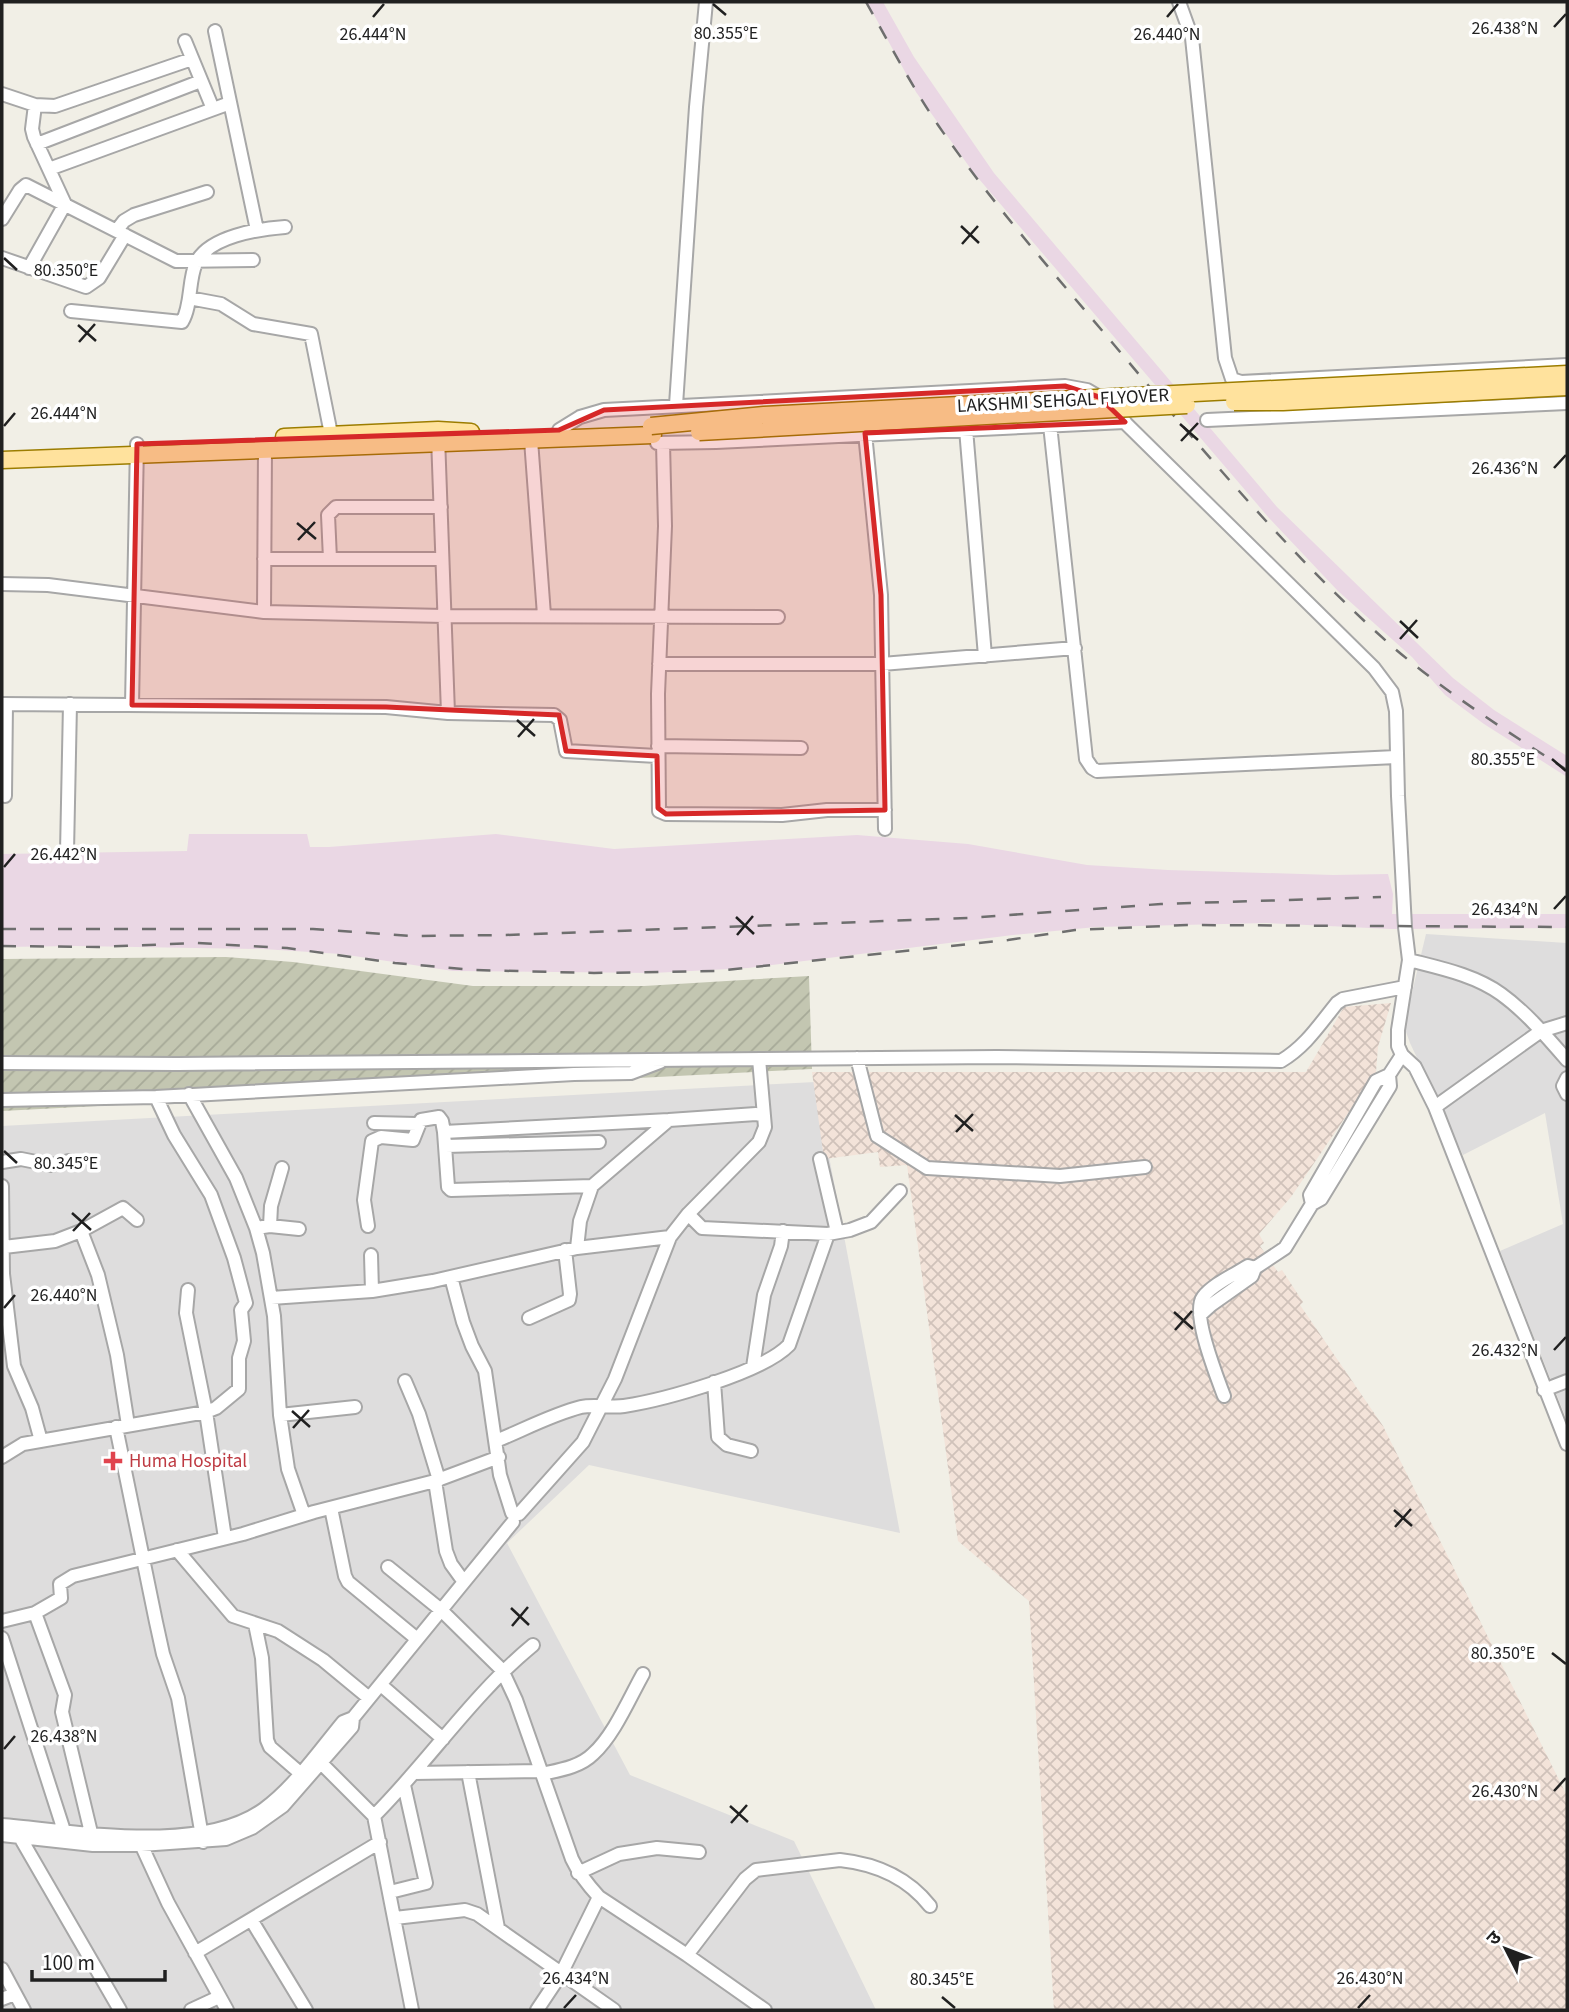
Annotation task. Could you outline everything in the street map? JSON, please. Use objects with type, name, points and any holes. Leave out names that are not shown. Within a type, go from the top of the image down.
[{"type":"main road","name":"LAKSHMI SEHGAL FLYOVER","points":[[438,436],[559,430],[656,434],[764,415],[1567,374]]},
{"type":"main road","name":"LAKSHMI SEHGAL FLYOVER","points":[[438,436],[531,440],[1105,411],[1230,402],[1567,387]]},
{"type":"main road","points":[[2,460],[331,435],[438,436]]},
{"type":"main road","points":[[2,450],[265,449],[438,436]]},
{"type":"street","points":[[676,405],[696,107],[706,2]]},
{"type":"street","points":[[1179,2],[1192,38],[1226,363],[1232,379],[1241,382],[1567,365]]},
{"type":"street","points":[[215,31],[257,230]]},
{"type":"street","points":[[185,41],[213,109]]},
{"type":"street","points":[[2,94],[35,106],[55,106],[192,58]]},
{"type":"street","points":[[37,144],[201,81]]},
{"type":"street","points":[[49,169],[230,103]]},
{"type":"street","points":[[35,106],[32,129],[65,204]]},
{"type":"street","points":[[2,219],[19,190],[26,185],[176,261],[253,260]]},
{"type":"street","points":[[2,257],[86,287],[99,278],[128,218],[207,192]]},
{"type":"street","points":[[29,268],[65,204]]},
{"type":"street","points":[[71,311],[177,323],[184,318],[197,262],[220,242],[257,230],[285,227]]},
{"type":"street","points":[[189,298],[221,304],[254,324],[311,334],[331,435]]},
{"type":"street","points":[[559,430],[580,416],[604,410],[1065,386],[1087,390],[1099,397],[1125,422],[1385,680],[1392,692],[1396,711],[1396,757],[1409,960],[1398,1046],[1402,1055],[1415,1067],[1435,1107],[1567,1444]]},
{"type":"street","points":[[1207,420],[1567,403]]},
{"type":"street","points":[[885,810],[827,810],[782,815],[666,814],[658,808],[659,663],[665,526],[656,434],[716,442],[1125,422]]},
{"type":"street","points":[[1050,425],[1086,759],[1091,768],[1097,771],[1396,757]]},
{"type":"street","points":[[966,429],[985,656]]},
{"type":"street","points":[[865,433],[881,595],[885,830]]},
{"type":"street","points":[[438,436],[448,713]]},
{"type":"street","points":[[531,440],[544,615]]},
{"type":"street","points":[[132,705],[137,449]]},
{"type":"street","points":[[264,612],[265,449]]},
{"type":"street","points":[[330,559],[328,515],[332,509],[441,507]]},
{"type":"street","points":[[264,559],[442,559]]},
{"type":"street","points":[[2,584],[48,585],[264,612],[444,616],[778,617]]},
{"type":"street","points":[[659,663],[882,664],[1075,648]]},
{"type":"street","points":[[5,796],[4,704],[386,706],[448,713],[554,715],[559,720],[566,751],[801,748]]},
{"type":"street","points":[[67,852],[70,704]]},
{"type":"street","points":[[1409,960],[1471,978],[1501,994],[1541,1031],[1567,1060]]},
{"type":"street","points":[[2,1063],[997,1057],[1281,1061],[1308,1041],[1343,999],[1405,987]]},
{"type":"street","points":[[1435,1107],[1541,1031],[1567,1023]]},
{"type":"street","points":[[1223,1396],[1200,1315],[1211,1304],[1252,1276],[1255,1268],[1285,1248],[1312,1205],[1321,1199],[1390,1087],[1389,1075],[1402,1055]]},
{"type":"street","points":[[857,1058],[877,1136],[923,1166],[1060,1176],[1146,1167]]},
{"type":"street","points":[[2,1835],[11,1829],[93,1840],[139,1841],[202,1837],[269,1811],[318,1760],[335,1740],[343,1723],[353,1718],[381,1685],[515,1516],[583,1442],[615,1379],[670,1237],[688,1214],[759,1142],[765,1127],[759,1059]]},
{"type":"street","points":[[2,1100],[156,1097],[631,1073],[663,1060]]},
{"type":"street","points":[[1567,1078],[1563,1086],[1567,1094]]},
{"type":"street","points":[[189,1094],[236,1178],[256,1228],[271,1298],[279,1415],[288,1469],[304,1515]]},
{"type":"street","points":[[2,1457],[23,1444],[206,1412],[216,1408],[239,1390],[239,1358],[244,1341],[241,1310],[246,1303],[234,1258],[211,1195],[174,1135],[156,1097]]},
{"type":"street","points":[[444,1132],[756,1114],[764,1116]]},
{"type":"street","points":[[368,1226],[364,1200],[372,1141],[381,1137],[413,1140],[421,1120],[439,1117],[442,1121],[448,1187],[455,1191],[592,1186]]},
{"type":"street","points":[[529,1318],[569,1300],[571,1249],[592,1186],[668,1120]]},
{"type":"street","points":[[374,1123],[418,1124]]},
{"type":"street","points":[[446,1146],[599,1142]]},
{"type":"street","points":[[2,1180],[7,1175],[4,1162],[21,1159],[51,1165],[69,1161]]},
{"type":"street","points":[[496,1441],[582,1407],[620,1406],[653,1401],[714,1382],[782,1352],[789,1345],[833,1233],[820,1159]]},
{"type":"street","points":[[270,1226],[271,1206],[282,1168]]},
{"type":"street","points":[[2,1186],[8,1366],[32,1408],[41,1441]]},
{"type":"street","points":[[688,1214],[702,1228],[833,1233],[871,1222],[900,1191]]},
{"type":"street","points":[[4,1247],[55,1241],[122,1208],[138,1220]]},
{"type":"street","points":[[256,1228],[270,1226],[299,1229]]},
{"type":"street","points":[[81,1230],[98,1275],[117,1355],[122,1426],[144,1557],[163,1654],[178,1698],[202,1837]]},
{"type":"street","points":[[753,1367],[764,1295],[781,1246],[783,1231]]},
{"type":"street","points":[[271,1298],[372,1291],[571,1249],[670,1237]]},
{"type":"street","points":[[371,1255],[372,1291]]},
{"type":"street","points":[[451,1276],[463,1322],[485,1371],[504,1491],[515,1516]]},
{"type":"street","points":[[188,1290],[186,1313],[206,1412],[225,1538]]},
{"type":"street","points":[[405,1381],[419,1413],[437,1480],[446,1551],[451,1564],[464,1582]]},
{"type":"street","points":[[1544,1390],[1567,1381]]},
{"type":"street","points":[[714,1382],[718,1437],[727,1446],[751,1451]]},
{"type":"street","points":[[279,1415],[355,1407]]},
{"type":"street","points":[[2,1621],[35,1613],[61,1598],[59,1586],[65,1579],[437,1480],[499,1457]]},
{"type":"street","points":[[331,1508],[348,1582],[417,1639]]},
{"type":"street","points":[[177,1550],[230,1612],[278,1631],[323,1660],[369,1698]]},
{"type":"street","points":[[388,1567],[441,1610],[502,1670],[512,1688],[578,1873],[600,1898],[765,2010]]},
{"type":"street","points":[[35,1613],[65,1695],[62,1712],[93,1840]]},
{"type":"street","points":[[255,1624],[261,1657],[267,1740],[270,1747],[300,1773]]},
{"type":"street","points":[[374,1816],[404,1785],[502,1670],[533,1645]]},
{"type":"street","points":[[3,1646],[66,1837]]},
{"type":"street","points":[[414,1773],[542,1773],[572,1767],[592,1755],[617,1720],[643,1674]]},
{"type":"street","points":[[381,1685],[443,1739]]},
{"type":"street","points":[[269,1811],[300,1773],[318,1760]]},
{"type":"street","points":[[318,1760],[374,1816],[412,2010]]},
{"type":"street","points":[[468,1772],[498,1928]]},
{"type":"street","points":[[390,1892],[426,1883],[404,1785]]},
{"type":"street","points":[[11,1829],[120,2010]]},
{"type":"street","points":[[139,1841],[168,1903],[227,2010]]},
{"type":"street","points":[[195,1953],[380,1842]]},
{"type":"street","points":[[578,1873],[619,1854],[657,1848],[699,1852]]},
{"type":"street","points":[[687,1955],[745,1879],[756,1870],[851,1861],[890,1872],[903,1879],[920,1893],[930,1906]]},
{"type":"street","points":[[537,2010],[561,1974],[600,1898]]},
{"type":"street","points":[[395,1918],[465,1910],[477,1914],[614,2010]]},
{"type":"street","points":[[252,1921],[306,2010]]},
{"type":"street","points":[[2,1969],[24,2010]]},
{"type":"street","points":[[2,1999],[15,1994]]},
{"type":"street","points":[[191,2010],[219,1997]]},
{"type":"highlighted area","points":[[1065,386],[1099,397],[1125,422],[865,433],[881,595],[885,810],[666,814],[658,808],[657,756],[566,751],[559,715],[386,707],[132,705],[137,444],[559,430],[604,410]]},
{"type":"shaded area","points":[[867,2],[883,2],[914,57],[994,173],[1277,507],[1453,678],[1494,710],[1567,756],[1567,777],[1484,724],[1445,695],[1412,657],[1338,591],[1269,518],[973,172],[916,92]]},
{"type":"shaded area","points":[[189,834],[307,834],[310,847],[329,847],[496,834],[614,849],[857,835],[968,844],[1087,865],[1333,875],[1388,874],[1393,894],[1392,914],[1567,914],[1567,928],[1391,929],[1267,923],[1096,927],[748,968],[653,973],[453,971],[341,954],[263,949],[2,947],[2,854],[187,851]]},
{"type":"shaded area","points":[[1426,934],[1567,943],[1567,1421],[1500,1251],[1563,1224],[1545,1113],[1463,1155],[1404,1026]]},
{"type":"shaded area","points":[[226,957],[293,962],[473,986],[644,986],[809,976],[812,1069],[2,1111],[2,959]]},
{"type":"shaded area","points":[[1391,1003],[1378,1047],[1376,1072],[1291,1197],[1259,1234],[1264,1243],[1260,1246],[1267,1256],[1264,1259],[1269,1267],[1273,1265],[1278,1272],[1282,1270],[1303,1302],[1300,1305],[1383,1426],[1567,1796],[1567,2010],[1054,2010],[1029,1601],[958,1541],[907,1165],[880,1167],[878,1152],[824,1159],[812,1072],[1306,1072],[1344,1007]]},
{"type":"shaded area","points":[[815,1082],[900,1533],[589,1465],[507,1543],[630,1775],[794,1841],[876,2010],[2,2010],[2,1126]]},
{"type":"railway","points":[[866,2],[928,110],[1003,213],[1252,505],[1321,579],[1394,648],[1457,697],[1567,770]]},
{"type":"railway","points":[[2,929],[313,929],[410,936],[506,935],[968,918],[1161,904],[1381,897]]},
{"type":"railway","points":[[2,946],[98,947],[196,943],[287,948],[395,963],[475,970],[594,973],[716,971],[1008,940],[1075,930],[1187,925],[1567,927]]},
{"type":"place","name":"Huma Hospital","points":[[113,1461]]}]
